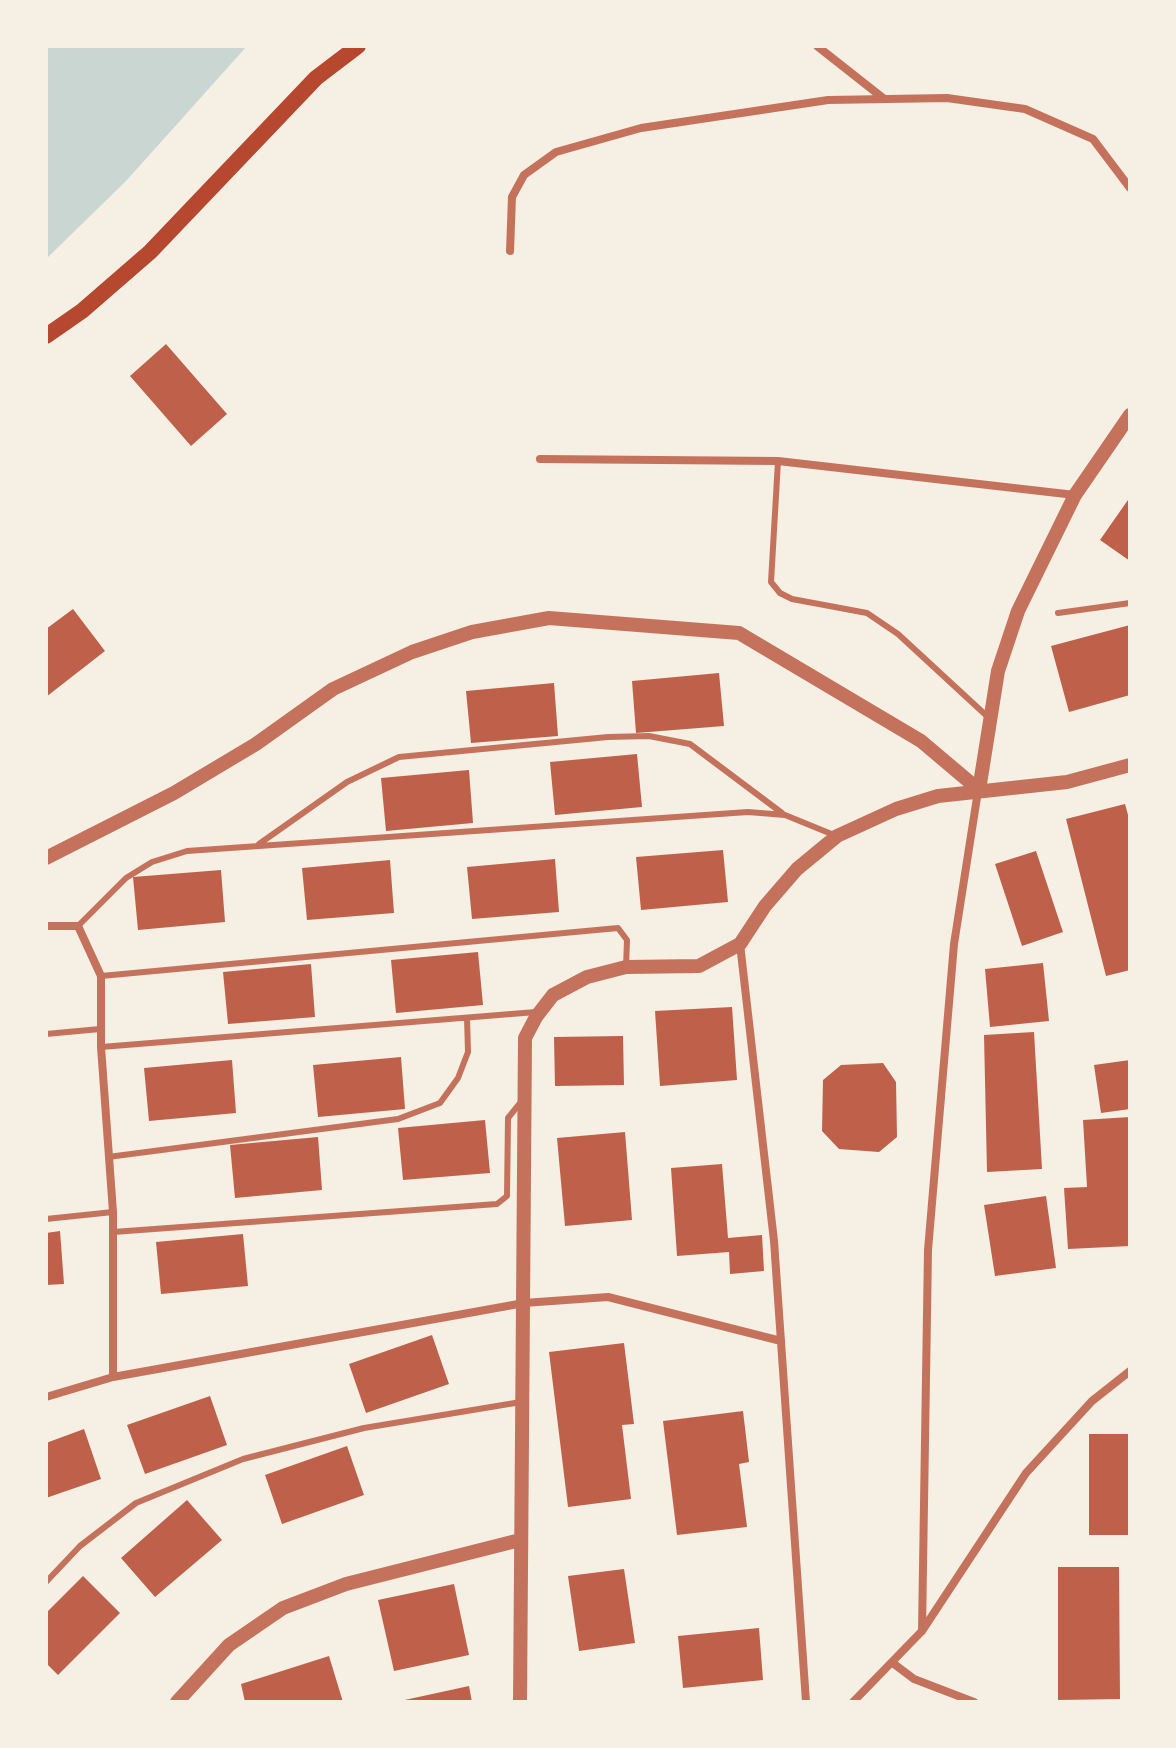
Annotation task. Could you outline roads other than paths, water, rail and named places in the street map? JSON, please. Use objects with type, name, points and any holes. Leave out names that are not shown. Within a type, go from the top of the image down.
[{"type":"main road","points":[[46,336],[82,311],[150,252],[316,78],[358,46]]},
{"type":"street","points":[[817,46],[884,99]]},
{"type":"street","points":[[510,251],[512,197],[524,175],[556,152],[641,128],[828,100],[947,98],[1025,109],[1093,139],[1130,188]]},
{"type":"street","points":[[922,1631],[928,1250],[954,944],[989,718],[998,671],[1018,611],[1047,545],[1075,495],[1130,415]]},
{"type":"street","points":[[540,459],[778,461],[1075,495]]},
{"type":"street","points":[[46,858],[174,793],[256,744],[333,689],[412,652],[472,632],[549,618],[739,633],[921,741],[979,790]]},
{"type":"street","points":[[520,1702],[525,1038],[541,1011],[553,995],[575,983],[626,967],[699,966],[740,944],[765,906],[797,869],[837,836],[896,809],[938,796],[1067,782],[1130,765]]},
{"type":"street","points":[[46,926],[78,926],[101,976],[100,1029],[113,1212],[113,1377]]},
{"type":"street","points":[[740,944],[774,1241],[806,1702]]},
{"type":"street","points":[[46,1397],[113,1377],[524,1303],[608,1297],[781,1341]]},
{"type":"street","points":[[853,1702],[894,1664],[922,1631],[1026,1473],[1092,1401],[1130,1371]]},
{"type":"street","points":[[177,1702],[229,1645],[283,1608],[346,1584],[520,1540]]},
{"type":"street","points":[[894,1664],[914,1679],[974,1702]]},
{"type":"lane","points":[[778,461],[771,582],[780,593],[792,599],[867,613],[898,634],[989,718]]},
{"type":"lane","points":[[1058,613],[1130,603]]},
{"type":"lane","points":[[257,845],[347,782],[399,757],[608,737],[649,736],[690,744],[785,815],[837,836]]},
{"type":"lane","points":[[78,926],[108,892],[152,862],[187,851],[702,813],[785,815]]},
{"type":"lane","points":[[101,976],[618,928],[627,940],[626,967]]},
{"type":"lane","points":[[101,1047],[541,1011]]},
{"type":"lane","points":[[108,1157],[398,1119],[440,1103],[458,1078],[468,1052],[467,1018]]},
{"type":"lane","points":[[46,1034],[100,1029]]},
{"type":"lane","points":[[113,1232],[497,1204],[507,1196],[508,1118],[525,1098]]},
{"type":"lane","points":[[46,1219],[113,1212]]},
{"type":"lane","points":[[46,1582],[80,1546],[136,1503],[243,1459],[364,1428],[523,1401]]}]
